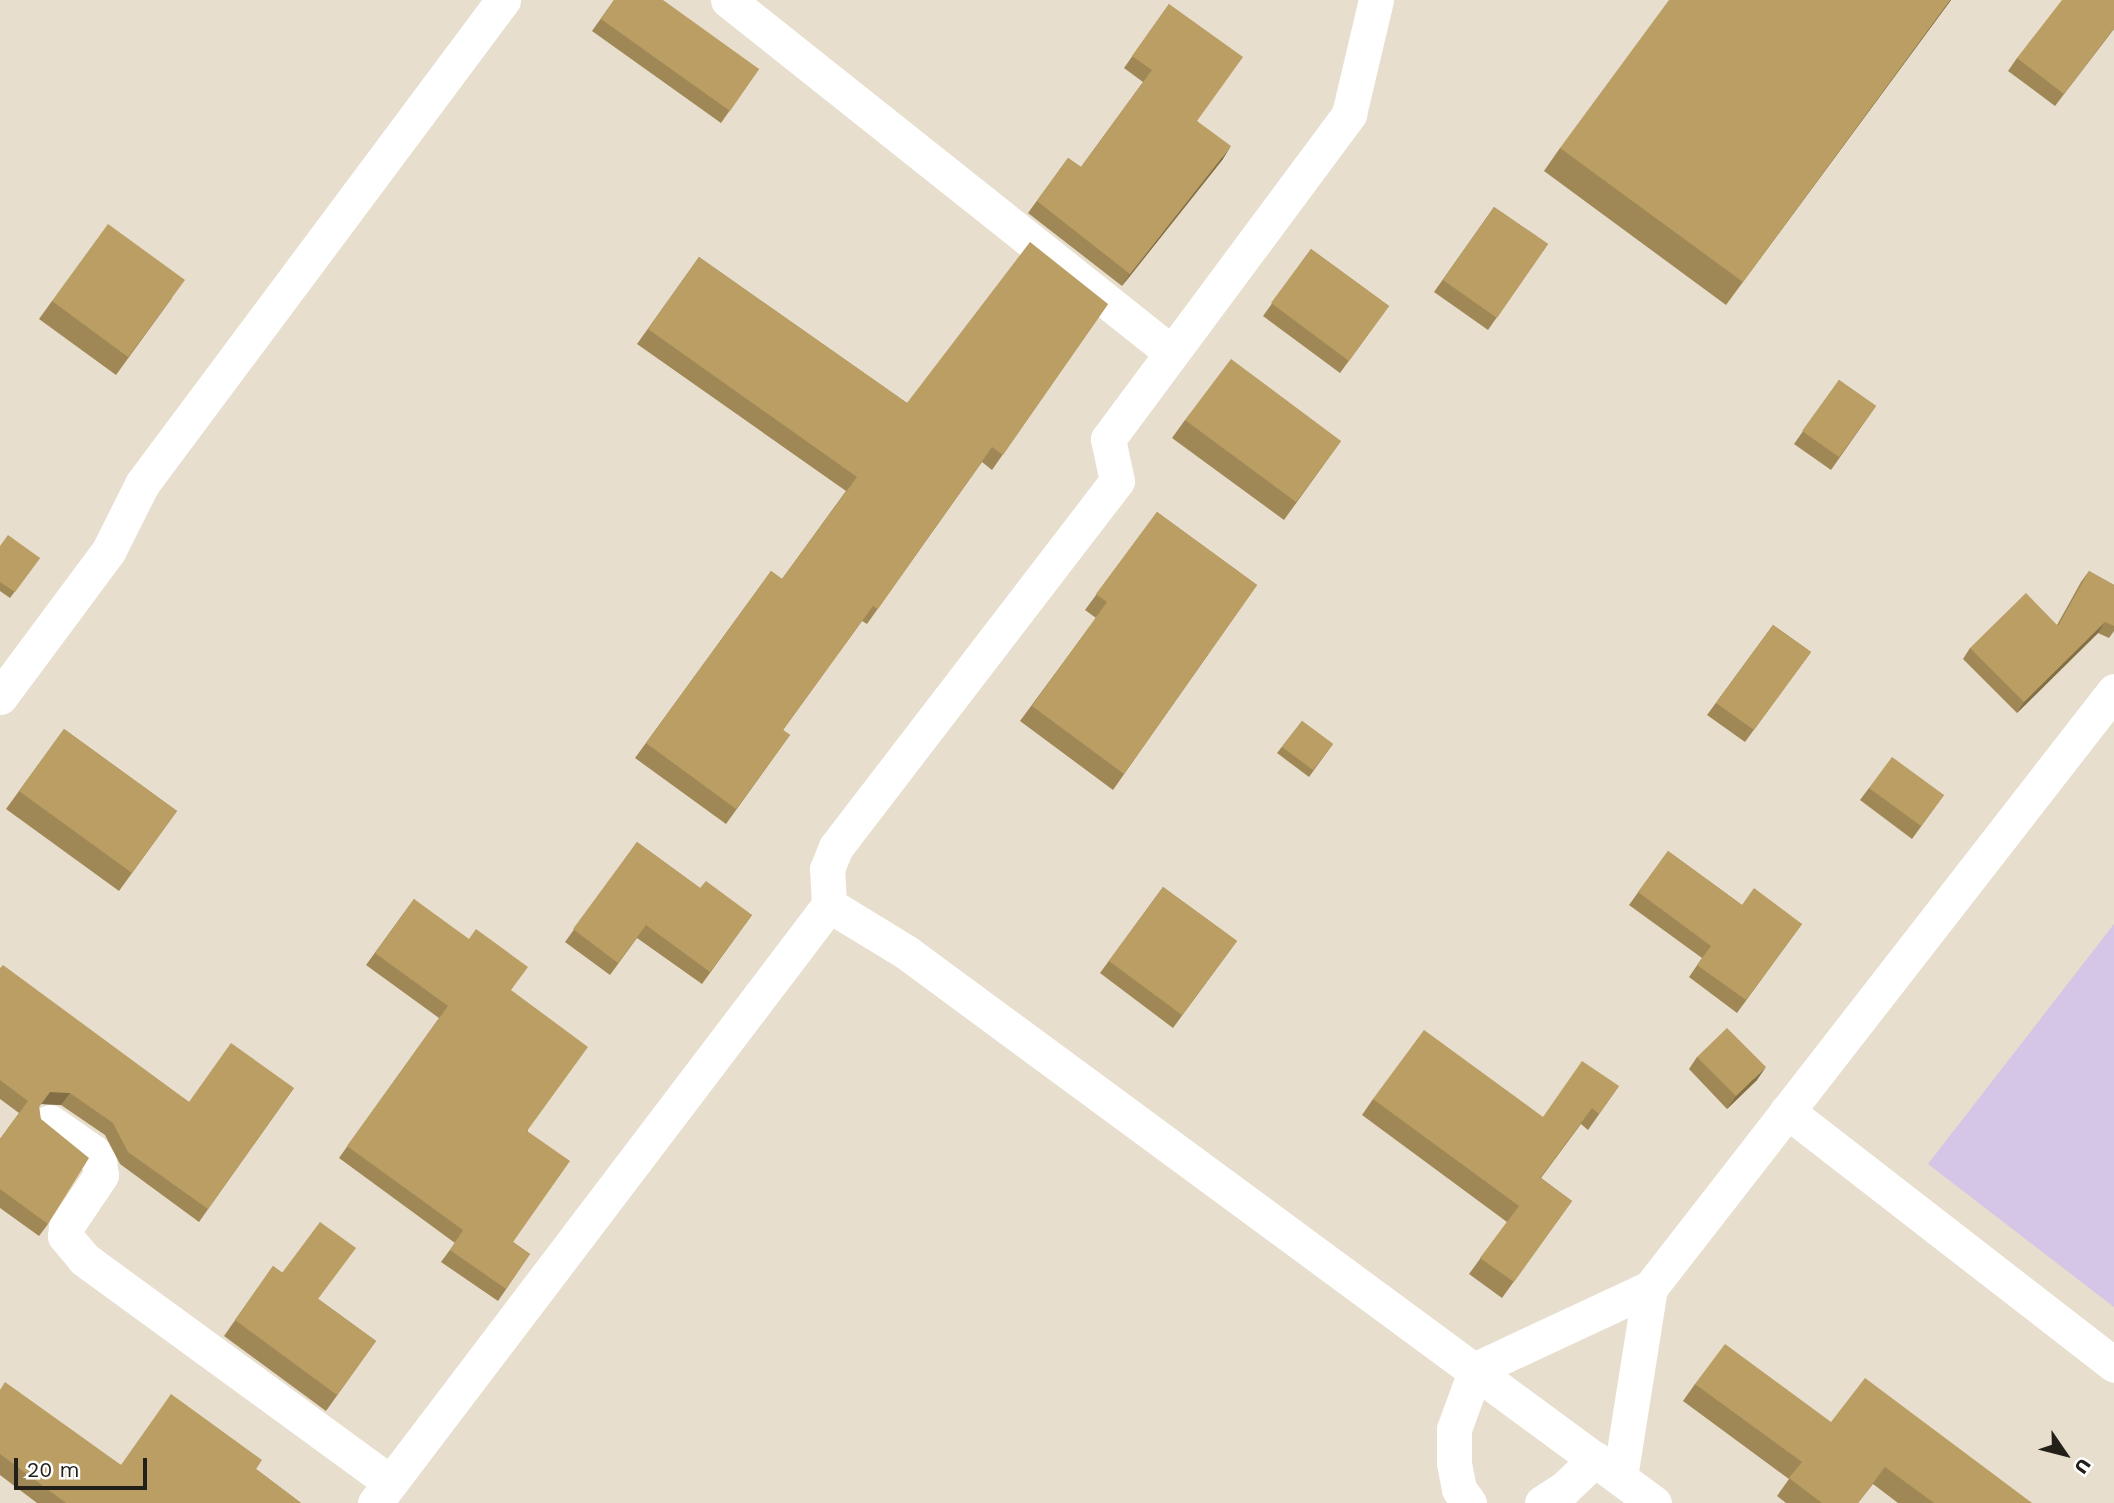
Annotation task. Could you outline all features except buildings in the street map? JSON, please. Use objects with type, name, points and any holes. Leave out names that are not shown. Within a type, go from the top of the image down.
[{"type":"street","points":[[0,696],[109,550],[142,484],[503,0]]},
{"type":"street","points":[[729,0],[1172,353]]},
{"type":"street","points":[[50,1122],[93,1152],[99,1163],[101,1175],[66,1227],[65,1236],[77,1253],[383,1493],[829,905],[827,869],[835,847],[1117,481],[1108,439],[1349,114],[1376,0]]},
{"type":"street","points":[[1542,1503],[1607,1468],[1650,1288],[2114,691]]},
{"type":"street","points":[[829,905],[906,952],[1476,1369],[1654,1503]]},
{"type":"street","points":[[1787,1111],[2114,1365]]},
{"type":"street","points":[[1469,1503],[1459,1489],[1454,1463],[1454,1429],[1476,1369],[1650,1288]]},
{"type":"shaded area","points":[[2114,924],[2114,1307],[1928,1164]]}]
